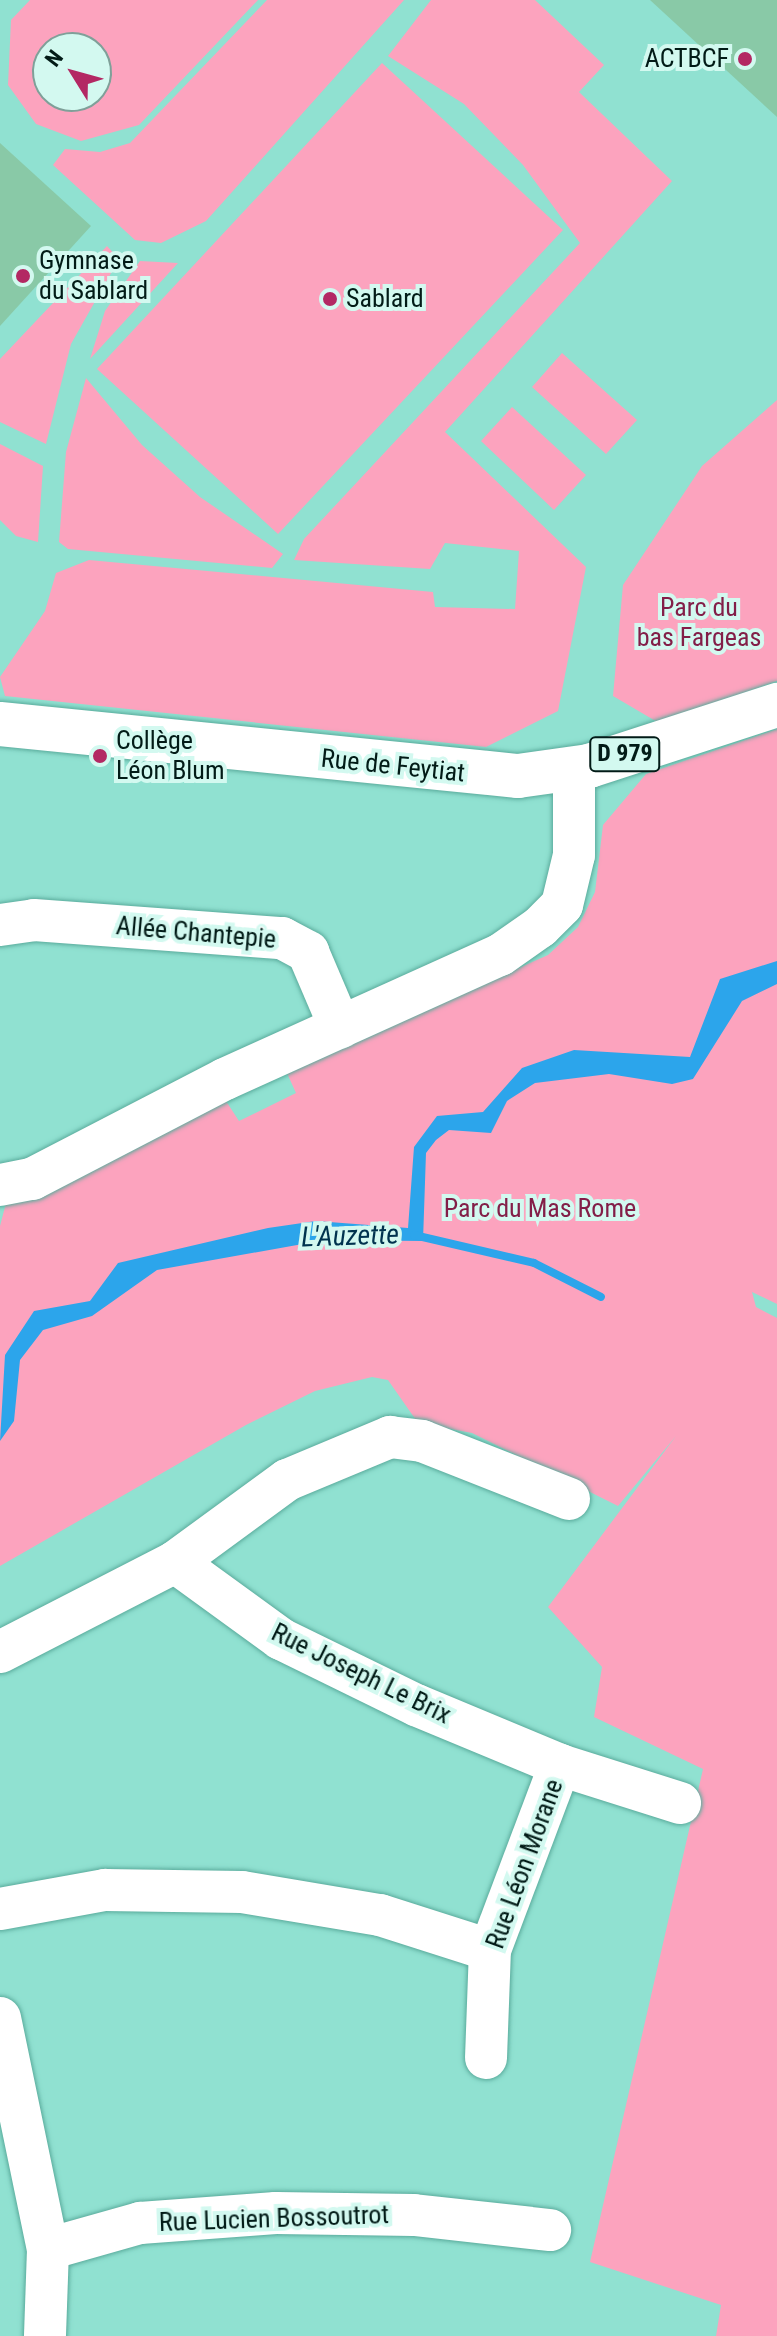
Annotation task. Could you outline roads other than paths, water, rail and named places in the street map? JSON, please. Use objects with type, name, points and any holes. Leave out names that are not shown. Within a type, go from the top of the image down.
[{"type":"main road","name":"Rue de Feytiat","points":[[0,724],[468,774],[574,769],[777,705]]},
{"type":"street","points":[[0,1185],[32,1179],[340,1027],[500,955],[562,905],[574,855],[574,769]]},
{"type":"street","name":"Allée Chantepie","points":[[0,925],[34,920],[282,938],[308,952],[340,1027]]},
{"type":"street","points":[[0,1652],[175,1562],[287,1480],[390,1437],[422,1441],[569,1499]]},
{"type":"street","name":"Rue Joseph Le Brix","points":[[175,1562],[281,1639],[560,1765],[680,1803]]},
{"type":"street","name":"Rue Léon Morane","points":[[486,2058],[490,1950],[560,1765]]},
{"type":"street","points":[[0,1909],[105,1890],[242,1892],[380,1915],[490,1950]]},
{"type":"street","points":[[0,2018],[48,2249],[45,2336]]},
{"type":"street","name":"Rue Lucien Bossoutrot","points":[[48,2249],[140,2223],[276,2213],[414,2215],[550,2230]]},
{"type":"water","name":"L'Auzette","points":[[777,961],[777,984],[742,1001],[693,1079],[672,1084],[609,1074],[535,1083],[507,1101],[491,1133],[449,1130],[436,1140],[426,1153],[423,1241],[325,1240],[157,1270],[92,1316],[43,1330],[20,1360],[14,1421],[0,1441],[5,1355],[34,1311],[90,1301],[118,1263],[268,1228],[316,1221],[408,1228],[414,1147],[437,1116],[483,1112],[522,1068],[574,1050],[690,1057],[720,979]]},
{"type":"waterway","points":[[414,1235],[534,1263],[601,1297]]},
{"type":"place","name":"ACTBCF","points":[[745,59]]},
{"type":"place","name":"Gymnase du Sablard","points":[[23,276]]},
{"type":"place","name":"Sablard","points":[[330,299]]},
{"type":"place","name":"Collège Léon Blum","points":[[100,756]]},
{"type":"park label","name":"Parc du bas Fargeas","points":[[699,623]]},
{"type":"park label","name":"Parc du Mas Rome","points":[[540,1209]]}]
